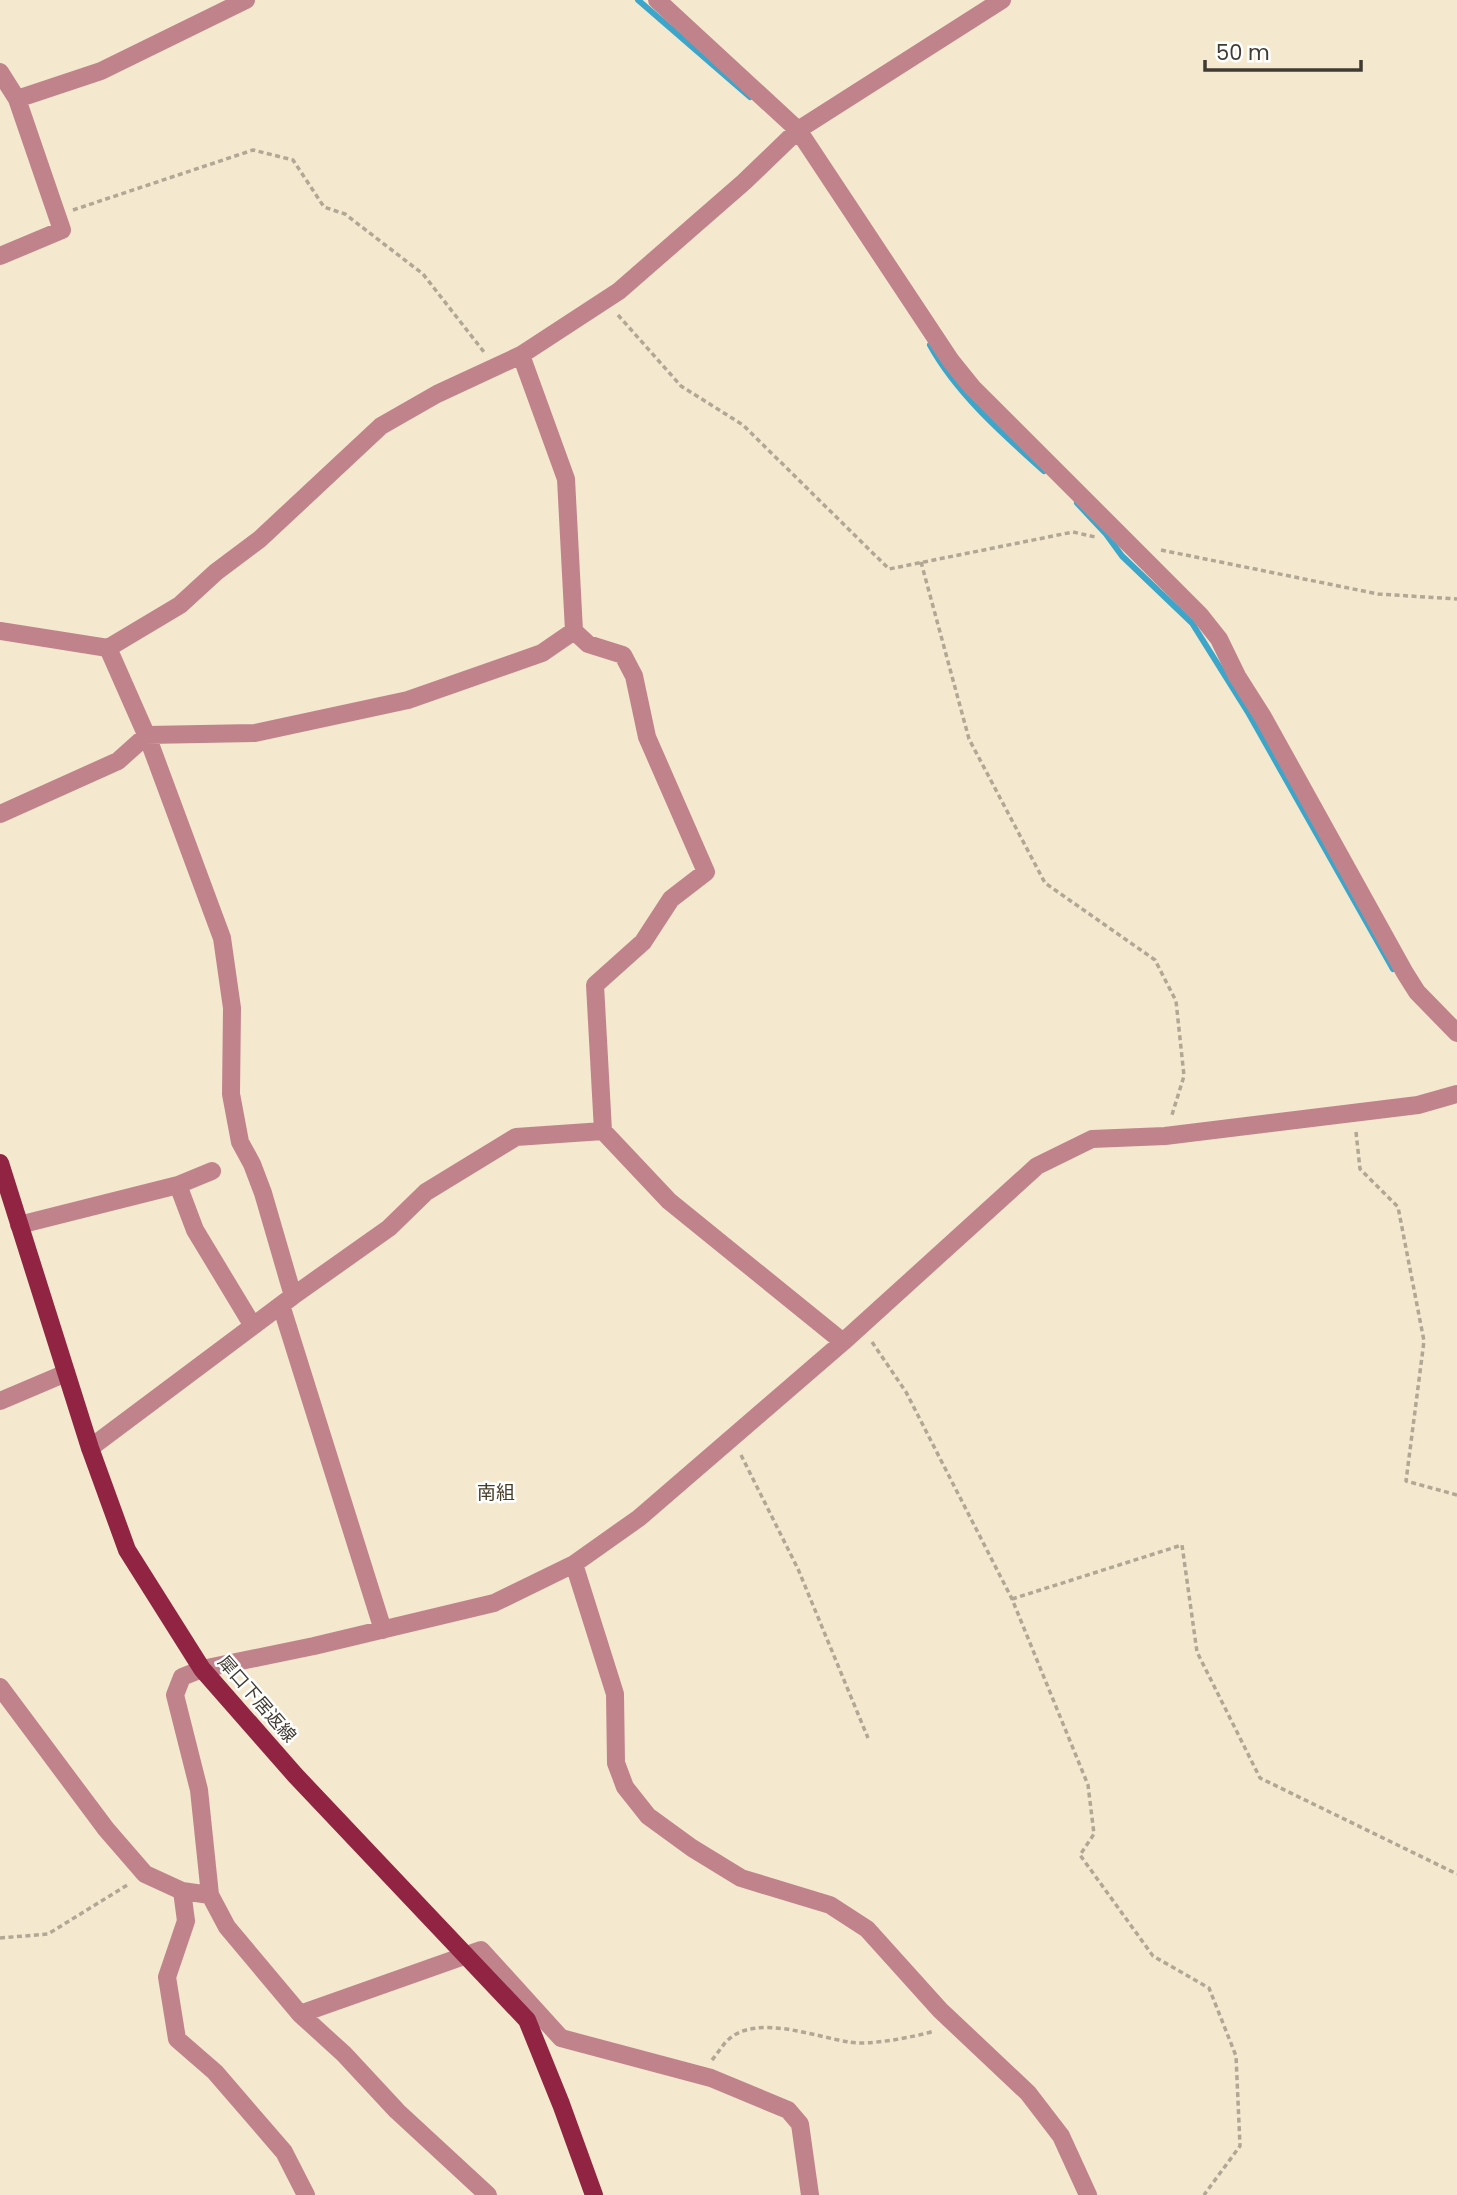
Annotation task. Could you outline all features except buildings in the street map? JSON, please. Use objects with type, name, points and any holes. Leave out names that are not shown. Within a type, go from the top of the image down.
[{"type":"main road","name":"犀口下居返線","points":[[1,1170],[90,1448],[127,1550],[202,1669],[295,1775],[527,2020],[594,2195]]},
{"type":"street","points":[[18,99],[101,71],[246,0]]},
{"type":"street","points":[[656,0],[798,130],[951,361],[972,387],[1130,544],[1219,639],[1237,676],[1405,973],[1418,992],[1457,1032]]},
{"type":"street","points":[[0,631],[108,648],[180,606],[216,572],[260,539],[381,426],[437,394],[521,355],[619,291],[744,182],[798,130],[1002,0]]},
{"type":"street","points":[[0,72],[18,99],[62,230],[0,256]]},
{"type":"street","points":[[521,355],[566,479],[573,631],[588,644],[623,655],[634,676],[647,737],[706,872],[671,899],[643,942],[595,985],[603,1131],[669,1201],[843,1342]]},
{"type":"street","points":[[0,814],[118,761],[147,735],[255,733],[408,700],[542,653],[573,631]]},
{"type":"street","points":[[108,648],[147,735],[222,938],[232,1008],[231,1094],[240,1142],[264,1193],[287,1300],[383,1630]]},
{"type":"street","points":[[488,2195],[397,2111],[344,2054],[300,2014],[228,1927],[210,1895],[199,1790],[176,1695],[182,1677],[202,1669],[494,1603],[574,1564],[639,1518],[843,1342],[1037,1166],[1091,1139],[1165,1136],[1354,1113],[1418,1105],[1457,1094]]},
{"type":"street","points":[[90,1448],[287,1300],[389,1228],[426,1192],[516,1137],[603,1131]]},
{"type":"street","points":[[19,1224],[178,1185],[212,1171]]},
{"type":"street","points":[[178,1185],[195,1230],[253,1326]]},
{"type":"street","points":[[0,1401],[66,1373]]},
{"type":"street","points":[[574,1564],[615,1694],[616,1763],[625,1787],[648,1816],[692,1848],[741,1878],[830,1905],[867,1930],[956,2024],[1028,2093],[1061,2136],[1088,2195]]},
{"type":"street","points":[[0,1686],[106,1829],[145,1874],[182,1891],[210,1895]]},
{"type":"street","points":[[182,1891],[186,1921],[167,1977],[177,2039],[215,2072],[284,2152],[306,2195]]},
{"type":"street","points":[[300,2014],[481,1950],[561,2038],[701,2076],[788,2110],[800,2124],[810,2195]]},
{"type":"path","points":[[57,215],[253,150],[293,160],[324,207],[345,214],[423,274],[496,367]]},
{"type":"path","points":[[605,300],[681,386],[743,425],[889,569],[1073,532],[1096,537]]},
{"type":"path","points":[[1130,544],[1378,594],[1457,599]]},
{"type":"path","points":[[921,562],[969,738],[1045,883],[1155,960],[1176,1001],[1184,1076],[1165,1136]]},
{"type":"path","points":[[1354,1113],[1360,1169],[1398,1208],[1424,1340],[1406,1481],[1457,1495]]},
{"type":"path","points":[[861,1326],[906,1392],[1012,1599],[1088,1785],[1094,1834],[1080,1855],[1153,1956],[1209,1988],[1236,2056],[1240,2146],[1204,2195]]},
{"type":"path","points":[[732,1438],[798,1569],[868,1738]]},
{"type":"path","points":[[1012,1599],[1182,1545],[1197,1652],[1260,1778],[1457,1874]]},
{"type":"path","points":[[0,1938],[48,1934],[145,1874]]},
{"type":"path","points":[[701,2076],[729,2038],[749,2028],[801,2031],[852,2043],[919,2036],[956,2024]]},
{"type":"waterway","points":[[638,0],[750,97]]},
{"type":"waterway","points":[[930,345],[967,397],[1044,471]]},
{"type":"waterway","points":[[1077,503],[1122,556],[1192,623],[1249,714],[1393,969]]},
{"type":"district","name":"南組","points":[[496,1492]]}]
